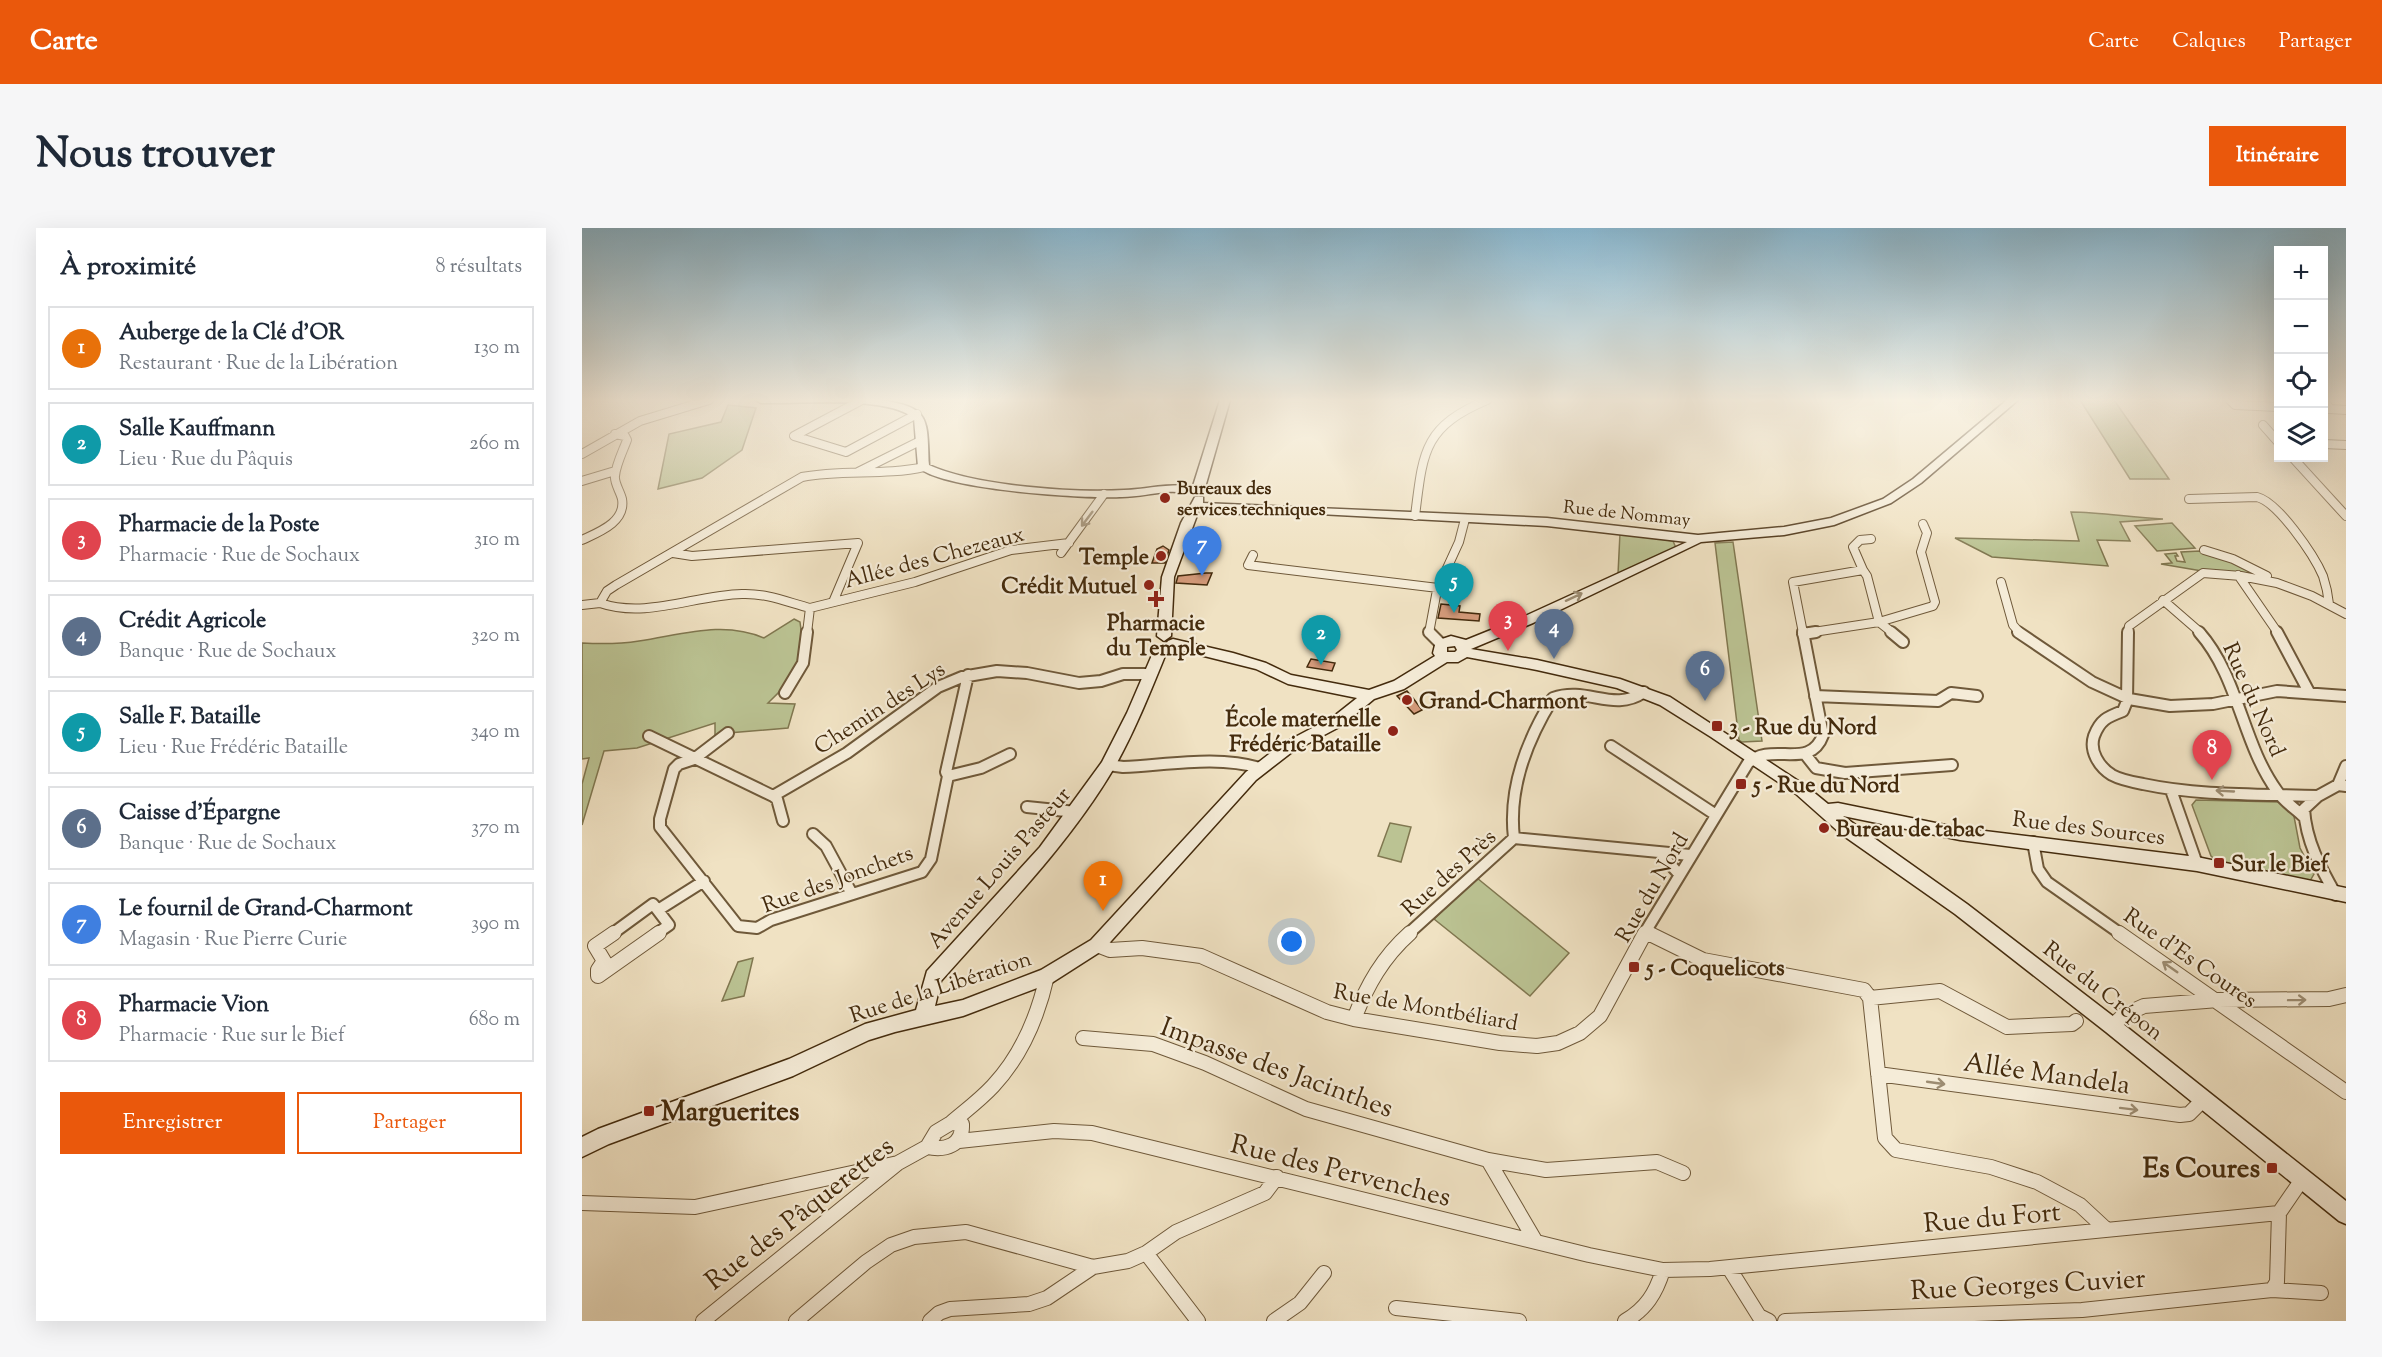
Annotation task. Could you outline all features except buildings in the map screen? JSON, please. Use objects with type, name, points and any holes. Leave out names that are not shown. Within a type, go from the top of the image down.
[{"type":"street","points":[[582,540],[613,523],[624,504],[614,478],[624,451]]},
{"type":"street","points":[[855,473],[900,451]]},
{"type":"street","points":[[923,451],[924,467]]},
{"type":"street","points":[[1196,490],[1211,451]]},
{"type":"street","points":[[1415,516],[1425,451]]},
{"type":"street","name":"Rue de Nommay","points":[[1197,506],[1241,510],[1319,510],[1547,522],[1698,539],[1740,537],[1815,526],[1876,506],[1917,481],[1953,451]]},
{"type":"street","points":[[2297,462],[2346,516]]},
{"type":"street","points":[[600,603],[601,598],[610,588],[802,477],[894,472],[924,467],[931,472],[956,478],[1036,489],[1104,494],[1173,489],[1196,490],[1200,495],[1197,506],[1187,524],[1168,577],[1166,644],[1228,656],[1261,666],[1288,679],[1369,695],[1399,685],[1443,651]]},
{"type":"street","points":[[582,481],[615,471]]},
{"type":"street","points":[[1061,553],[1104,494]]},
{"type":"street","points":[[2189,499],[2257,497],[2265,499],[2313,555],[2329,595],[2329,604]]},
{"type":"street","points":[[1465,519],[1465,530],[1438,588],[1429,633],[1443,651],[1458,657],[1464,649],[1694,543],[1698,539]]},
{"type":"street","points":[[1803,634],[1879,622],[1933,606],[1935,602],[1921,552],[1927,533],[1923,524]]},
{"type":"street","points":[[1871,539],[1860,540],[1854,547],[1867,576],[1879,622],[1903,642]]},
{"type":"street","points":[[673,553],[692,556],[858,543],[833,602]]},
{"type":"street","name":"Allée des Chezeaux","points":[[810,608],[915,582],[1011,550],[1069,543]]},
{"type":"street","points":[[2204,550],[2233,559],[2272,580],[2329,604],[2346,614]]},
{"type":"street","points":[[1253,555],[1248,565],[1438,588]]},
{"type":"street","points":[[1754,757],[1764,754],[1804,754],[1812,752],[1822,743],[1823,735],[1793,582],[1863,570]]},
{"type":"street","points":[[2272,580],[2203,573],[2129,626],[2126,661],[2129,699],[2123,711],[2104,718],[2098,724],[2092,738],[2092,751],[2110,774],[2124,780],[2171,790],[2318,796]]},
{"type":"street","points":[[2238,575],[2282,640],[2309,692]]},
{"type":"street","points":[[2001,582],[2013,625],[2018,632],[2092,682],[2129,699],[2170,706],[2213,704],[2277,691],[2346,696]]},
{"type":"street","points":[[582,605],[592,606],[600,603],[617,609],[632,609],[705,597],[757,594],[781,598],[810,608],[803,663],[785,693]]},
{"type":"street","name":"Rue du Nord","points":[[2163,600],[2208,642],[2226,673],[2249,740],[2279,795]]},
{"type":"street","name":"Avenue Louis Pasteur","points":[[923,1017],[933,977],[1046,852],[1108,765],[1134,713],[1149,674],[1166,644]]},
{"type":"street","name":"Rue du Crépon","points":[[1464,649],[1594,677],[1644,692],[1670,704],[1754,757],[1826,810],[1847,829],[1961,909],[2112,1026],[2346,1214]]},
{"type":"street","name":"Chemin des Lys","points":[[773,796],[847,753],[938,687],[968,675],[997,670],[1079,683],[1101,681],[1123,674],[1149,674]]},
{"type":"street","name":"Rue des Jonchets","points":[[694,759],[679,764],[674,769],[660,819],[660,827],[738,926],[757,928],[771,920],[922,872],[927,867],[931,859],[948,776],[946,772],[968,675]]},
{"type":"street","name":"Rue des Près","points":[[1354,1019],[1364,992],[1380,964],[1403,939],[1514,838],[1511,812],[1517,781],[1542,717],[1553,698],[1579,692],[1623,703],[1636,700],[1644,692]]},
{"type":"street","points":[[1815,696],[1938,700],[1951,693],[1977,696]]},
{"type":"street","name":"Rue de la Libération","points":[[582,1147],[615,1132],[793,1067],[865,1033],[895,1023],[963,1008],[1047,976],[1097,945],[1260,768],[1287,748],[1338,721],[1369,695]]},
{"type":"street","points":[[694,759],[728,733]]},
{"type":"street","points":[[649,736],[773,796],[777,800],[783,821]]},
{"type":"street","points":[[1611,746],[1716,815]]},
{"type":"street","points":[[948,776],[981,768],[1010,754]]},
{"type":"street","points":[[1804,754],[1816,768],[1845,773],[1952,765]]},
{"type":"street","name":"Rue du Nord","points":[[1580,1033],[1600,1016],[1690,855],[1738,776],[1754,757]]},
{"type":"street","points":[[1108,765],[1123,767],[1225,763],[1250,764],[1260,768]]},
{"type":"street","points":[[2341,895],[2308,844],[2304,809],[2318,796],[2342,785],[2346,766]]},
{"type":"street","points":[[2171,790],[2197,864]]},
{"type":"street","points":[[2279,795],[2304,817]]},
{"type":"street","points":[[1027,807],[1076,812]]},
{"type":"street","name":"Rue des Sources","points":[[1826,810],[1838,809],[1960,834],[2197,864],[2341,895]]},
{"type":"street","points":[[813,834],[826,846],[852,894]]},
{"type":"street","points":[[1514,838],[1690,855]]},
{"type":"street","name":"Rue d'Es Coures","points":[[2033,843],[2038,869],[2047,882],[2346,1092]]},
{"type":"street","points":[[1659,852],[1679,874]]},
{"type":"street","points":[[658,910],[704,881]]},
{"type":"street","points":[[653,904],[658,910],[669,925],[598,976],[598,970],[604,961],[596,946],[653,904]]},
{"type":"street","points":[[1647,932],[1703,960],[1864,990],[1870,998],[1885,1138],[1896,1150],[1986,1164],[2016,1174],[2068,1198],[2082,1207],[2106,1230]]},
{"type":"street","name":"Rue de Montbéliard","points":[[1097,945],[1110,950],[1142,948],[1201,956],[1328,1012],[1354,1019],[1500,1043],[1537,1046],[1558,1042],[1580,1033]]},
{"type":"street","points":[[927,1147],[929,1138],[937,1130],[951,1123],[994,1085],[1013,1061],[1043,996],[1047,976]]},
{"type":"street","points":[[1870,998],[1940,991],[2007,1027],[2072,1024],[2076,1021]]},
{"type":"street","points":[[2112,1026],[2124,1015],[2144,1006],[2218,1000],[2329,999],[2346,995]]},
{"type":"street","name":"Impasse des Jacinthes","points":[[1083,1038],[1153,1044],[1306,1108],[1488,1160],[1546,1170],[1658,1162],[1683,1173]]},
{"type":"street","name":"Allée Mandela","points":[[1878,1074],[2180,1115],[2189,1114],[2204,1099]]},
{"type":"street","points":[[951,1123],[962,1124],[963,1131],[959,1141]]},
{"type":"street","name":"Rue des Pervenches","points":[[927,1147],[937,1150],[951,1147],[959,1141],[1054,1131],[1092,1133],[1536,1242],[1663,1270],[1710,1269]]},
{"type":"street","name":"Rue des Pâquerettes","points":[[703,1321],[898,1163],[927,1147]]},
{"type":"street","points":[[1488,1160],[1536,1242]]},
{"type":"street","points":[[582,1203],[695,1207],[898,1163]]},
{"type":"street","points":[[930,1321],[950,1309],[1029,1304],[1047,1298],[1093,1267],[1128,1261],[1146,1253],[1176,1232],[1265,1193],[1277,1177]]},
{"type":"street","points":[[2272,1290],[2277,1282],[2279,1214],[2303,1178]]},
{"type":"street","name":"Rue du Fort","points":[[1710,1269],[2279,1214]]},
{"type":"street","points":[[796,1321],[866,1262],[891,1245],[922,1236],[966,1232],[1093,1267]]},
{"type":"street","points":[[1146,1253],[1198,1321]]},
{"type":"street","points":[[1730,1268],[1759,1316],[1768,1321]]},
{"type":"street","points":[[1625,1321],[1645,1309],[1658,1290],[1663,1270]]},
{"type":"street","points":[[1274,1321],[1300,1303],[1324,1273]]},
{"type":"street","name":"Rue Georges Cuvier","points":[[1785,1321],[2082,1310],[2272,1290],[2320,1293]]},
{"type":"street","points":[[1396,1308],[1519,1321]]},
{"type":"green space","points":[[666,451],[741,451],[702,478],[658,489]]},
{"type":"green space","points":[[2112,451],[2150,451],[2169,479],[2130,479]]},
{"type":"green space","points":[[2071,512],[2163,519],[2120,522],[2130,541],[2097,540],[2108,566],[1992,557],[1955,538],[2079,541]]},
{"type":"green space","points":[[2172,523],[2195,548],[2157,551],[2135,526]]},
{"type":"green space","points":[[1620,533],[1673,541],[1676,548],[1618,574]]},
{"type":"green space","points":[[1733,542],[1762,741],[1742,742],[1739,740],[1715,543]]},
{"type":"green space","points":[[2200,551],[2256,573],[2255,575],[2202,571],[2161,564],[2172,563],[2165,554],[2176,553],[2177,561],[2185,562],[2181,552]]},
{"type":"green space","points":[[794,619],[800,622],[800,657],[792,676],[768,703],[795,704],[788,728],[728,733],[715,742],[715,723],[637,748],[604,751],[582,825],[582,784],[589,758],[582,759],[582,643],[625,643],[718,629],[749,633],[764,638]]},
{"type":"green space","points":[[2196,800],[2279,802],[2293,811],[2300,848],[2314,874],[2310,881],[2218,862],[2211,856],[2192,805]]},
{"type":"green space","points":[[1390,823],[1411,827],[1401,862],[1378,856]]},
{"type":"green space","points":[[1477,878],[1569,953],[1530,996],[1434,919]]},
{"type":"green space","points":[[753,958],[744,996],[722,1001],[738,962]]},
{"type":"place","name":"Bureaux des services techniques","points":[[1165,498]]},
{"type":"place","name":"Temple","points":[[1161,556]]},
{"type":"place","name":"Le fournil de Grand-Charmont","points":[[1202,576]]},
{"type":"place","name":"Crédit Mutuel","points":[[1149,585]]},
{"type":"place","name":"Pharmacie du Temple","points":[[1156,599]]},
{"type":"place","name":"Salle F. Bataille","points":[[1454,613]]},
{"type":"place","name":"Pharmacie de la Poste","points":[[1508,651]]},
{"type":"place","name":"Crédit Agricole","points":[[1554,659]]},
{"type":"place","name":"Salle Kauffmann","points":[[1321,665]]},
{"type":"place","name":"Grand-Charmont","points":[[1407,700]]},
{"type":"place","name":"Caisse d'Épargne","points":[[1705,701]]},
{"type":"place","name":"3 - Rue du Nord","points":[[1717,726]]},
{"type":"place","name":"École maternelle Frédéric Bataille","points":[[1393,731]]},
{"type":"place","name":"Pharmacie Vion","points":[[2212,780]]},
{"type":"place","name":"5 - Rue du Nord","points":[[1741,784]]},
{"type":"place","name":"Bureau de tabac","points":[[1824,828]]},
{"type":"place","name":"Sur le Bief","points":[[2219,863]]},
{"type":"place","name":"Auberge de la Clé d'OR","points":[[1103,911]]},
{"type":"place","name":"5 - Coquelicots","points":[[1634,967]]},
{"type":"place","name":"Marguerites","points":[[649,1111]]},
{"type":"place","name":"Es Coures","points":[[2272,1168]]}]
